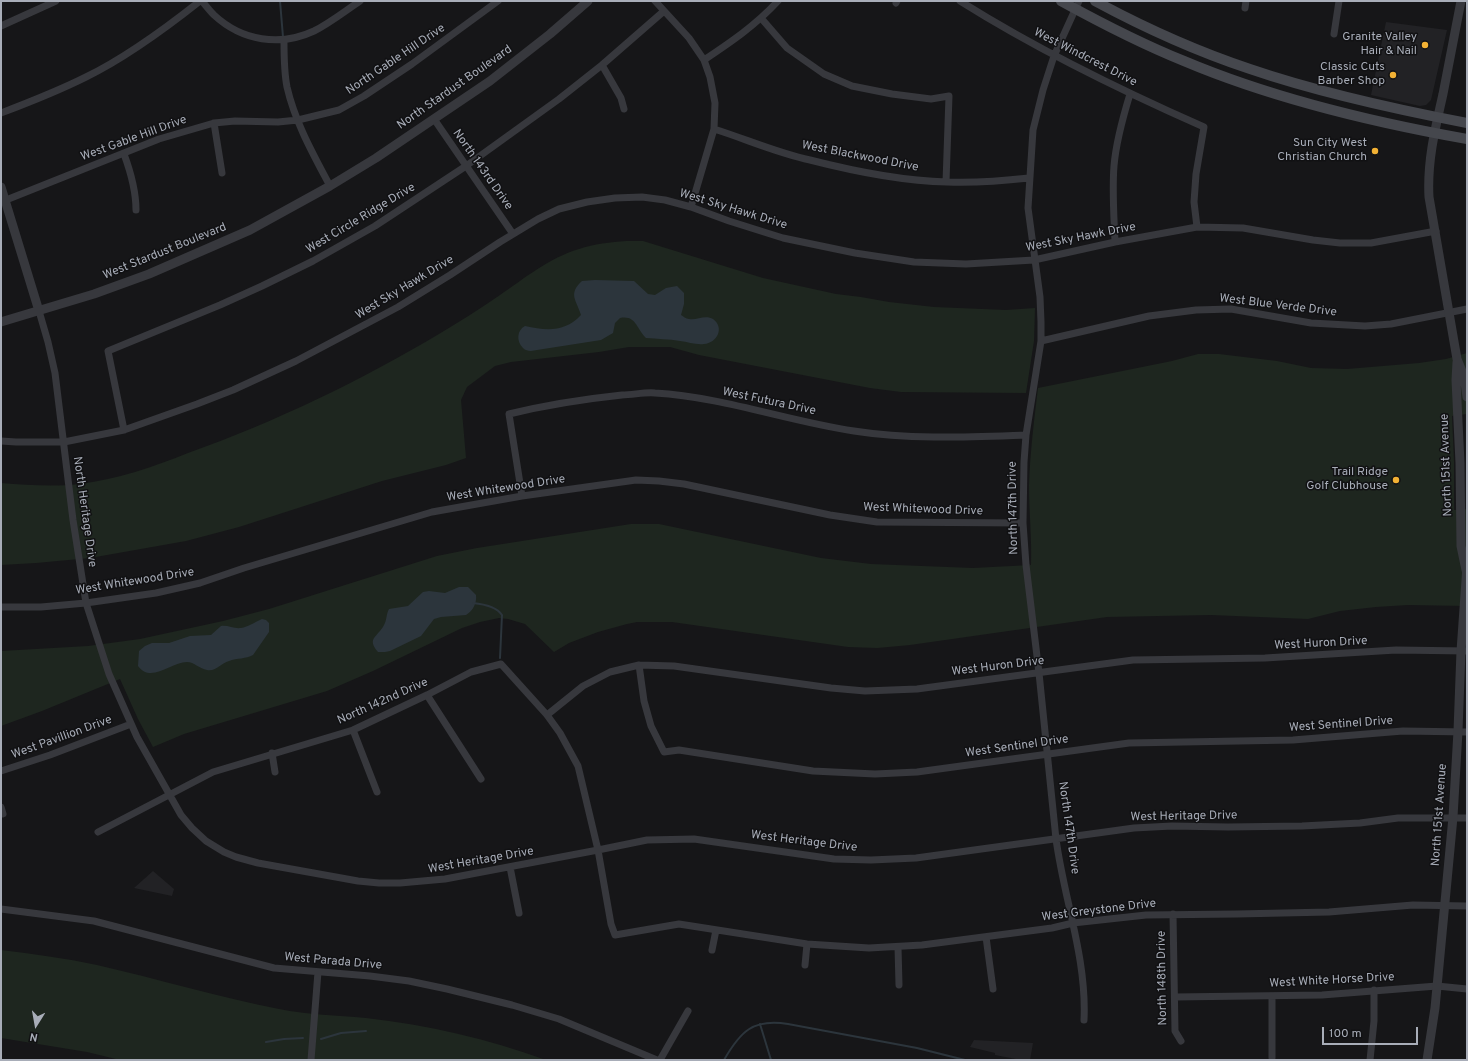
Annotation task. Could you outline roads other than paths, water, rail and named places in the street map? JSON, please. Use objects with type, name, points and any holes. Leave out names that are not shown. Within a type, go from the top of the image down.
[{"type":"main road","points":[[1061,1],[1078,4],[1160,50],[1237,81],[1325,108],[1436,125],[1467,123]]},
{"type":"main road","points":[[1095,1],[1172,39],[1250,69],[1436,125],[1467,139]]},
{"type":"street","points":[[1,26],[56,1]]},
{"type":"street","points":[[1,113],[87,77],[131,51],[201,1],[214,15],[233,28],[260,39],[284,41],[314,31],[360,1]]},
{"type":"street","name":"North Gable Hill Drive","points":[[298,120],[339,110],[364,96],[418,60],[498,1]]},
{"type":"street","name":"North Stardust Boulevard","points":[[330,186],[490,81],[550,34],[588,1]]},
{"type":"street","points":[[655,1],[688,38],[704,60],[710,77],[715,103],[714,129],[691,206]]},
{"type":"street","points":[[704,60],[735,40],[778,1]]},
{"type":"street","name":"West Windcrest Drive","points":[[960,1],[1054,56],[1130,94],[1204,127],[1196,174],[1194,202],[1197,227]]},
{"type":"street","points":[[1334,34],[1339,1]]},
{"type":"street","name":"North 151st Avenue","points":[[1427,1060],[1437,986],[1462,731],[1467,568],[1461,546],[1463,463],[1456,380],[1457,359],[1429,197],[1428,182],[1432,145],[1461,1]]},
{"type":"street","name":"North 147th Drive","points":[[1078,4],[1054,56],[1043,90],[1033,130],[1028,208],[1040,297],[1041,341],[1026,435],[1023,523],[1026,565],[1056,839],[1082,971],[1085,1008],[1084,1020]]},
{"type":"street","name":"West Circle Ridge Drive","points":[[124,430],[108,351],[220,305],[314,261],[375,226],[466,166],[602,65],[664,11]]},
{"type":"street","points":[[761,18],[787,48],[824,74],[852,86],[892,94],[931,99],[949,96],[946,182]]},
{"type":"street","points":[[284,41],[287,86],[298,120],[330,186]]},
{"type":"street","points":[[602,65],[620,98],[624,109]]},
{"type":"street","points":[[1115,242],[1113,208],[1114,165],[1121,125],[1130,94]]},
{"type":"street","name":"North 143rd Drive","points":[[434,119],[513,234]]},
{"type":"street","name":"West Gable Hill Drive","points":[[6,200],[159,139],[214,123],[235,121],[278,122],[298,120]]},
{"type":"street","points":[[214,123],[222,173]]},
{"type":"street","name":"West Blackwood Drive","points":[[714,129],[749,142],[809,160],[886,176],[946,182],[989,182],[1029,178]]},
{"type":"street","points":[[124,154],[133,178],[136,195],[136,210]]},
{"type":"street","points":[[1,186],[39,311]]},
{"type":"street","name":"West Stardust Boulevard","points":[[1,322],[39,311],[149,274],[250,230],[330,186]]},
{"type":"street","name":"West Sky Hawk Drive","points":[[1,441],[64,442],[124,430],[204,401],[296,361],[398,307],[538,219],[559,209],[587,202],[615,198],[642,197],[665,200],[691,206],[729,221],[783,238],[855,253],[914,262],[966,264],[1034,260],[1115,242],[1197,227],[1243,228],[1340,243],[1371,243],[1436,231]]},
{"type":"street","name":"West Blue Verde Drive","points":[[1041,341],[1149,316],[1196,310],[1231,310],[1311,323],[1365,326],[1391,324],[1467,309]]},
{"type":"street","name":"North Heritage Drive","points":[[39,311],[55,372],[78,560],[86,602],[109,674],[131,724],[170,796]]},
{"type":"street","name":"North 151st Avenue","points":[[1457,359],[1464,376],[1467,397]]},
{"type":"street","name":"West Futura Drive","points":[[522,496],[509,414],[540,406],[602,397],[654,393],[703,398],[854,431],[903,436],[969,437],[1026,435]]},
{"type":"street","name":"West Whitewood Drive","points":[[1,607],[41,607],[156,592],[200,583],[432,512],[522,496],[636,480],[684,484],[830,516],[877,522],[1023,523]]},
{"type":"street","name":"West Huron Drive","points":[[547,714],[583,686],[610,672],[639,665],[674,666],[831,688],[865,691],[918,689],[1133,660],[1265,658],[1396,650],[1464,651]]},
{"type":"street","name":"North 142nd Drive","points":[[98,832],[170,796],[213,772],[272,753],[353,730],[427,695],[471,672],[501,664],[547,714]]},
{"type":"street","name":"West Sentinel Drive","points":[[639,665],[644,701],[651,726],[664,752],[679,750],[813,771],[875,774],[917,772],[1129,743],[1293,740],[1403,731],[1462,731]]},
{"type":"street","points":[[427,695],[481,779]]},
{"type":"street","points":[[547,714],[560,733],[578,766],[598,850]]},
{"type":"street","name":"West Pavillion Drive","points":[[1,771],[56,753],[131,724]]},
{"type":"street","points":[[353,730],[377,792]]},
{"type":"street","points":[[272,753],[275,772]]},
{"type":"street","name":"West Heritage Drive","points":[[170,796],[186,822],[198,834],[224,852],[248,861],[352,880],[379,883],[422,882],[510,867],[647,840],[694,839],[834,859],[872,860],[916,858],[1134,828],[1164,826],[1302,826],[1360,823],[1398,818],[1467,818]]},
{"type":"street","name":"West Greystone Drive","points":[[598,850],[611,924],[615,935],[679,924],[807,944],[869,948],[922,945],[1052,928],[1072,923],[1146,915],[1329,912],[1413,905],[1467,906]]},
{"type":"street","points":[[510,867],[519,913]]},
{"type":"street","name":"West Parada Drive","points":[[1,909],[94,921],[274,968],[370,976],[409,981],[476,996],[559,1019],[659,1060],[688,1011]]},
{"type":"street","name":"North 148th Drive","points":[[1173,914],[1175,1031],[1181,1041]]},
{"type":"street","points":[[712,950],[716,930]]},
{"type":"street","points":[[986,937],[993,989]]},
{"type":"street","points":[[805,965],[807,944]]},
{"type":"street","points":[[898,947],[899,985]]},
{"type":"street","points":[[311,1060],[318,972]]},
{"type":"street","name":"West White Horse Drive","points":[[1175,997],[1322,995],[1437,986],[1467,989]]},
{"type":"street","points":[[1370,1060],[1374,1021],[1374,990]]},
{"type":"street","points":[[1272,996],[1272,1058]]},
{"type":"waterway","points":[[280,1],[283,37]]},
{"type":"waterway","points":[[473,603],[496,609],[502,615],[500,658]]},
{"type":"waterway","points":[[724,1060],[742,1035],[749,1029],[765,1023],[788,1024],[917,1048],[965,1060]]},
{"type":"waterway","points":[[760,1024],[771,1060]]},
{"type":"waterway","points":[[321,1039],[341,1033],[366,1031]]},
{"type":"waterway","points":[[266,1042],[303,1038]]},
{"type":"place","name":"Granite Valley Hair & Nail","points":[[1425,45]]},
{"type":"place","name":"Classic Cuts Barber Shop","points":[[1393,75]]},
{"type":"place","name":"Sun City West Christian Church","points":[[1375,151]]},
{"type":"place","name":"Trail Ridge Golf Clubhouse","points":[[1396,480]]}]
